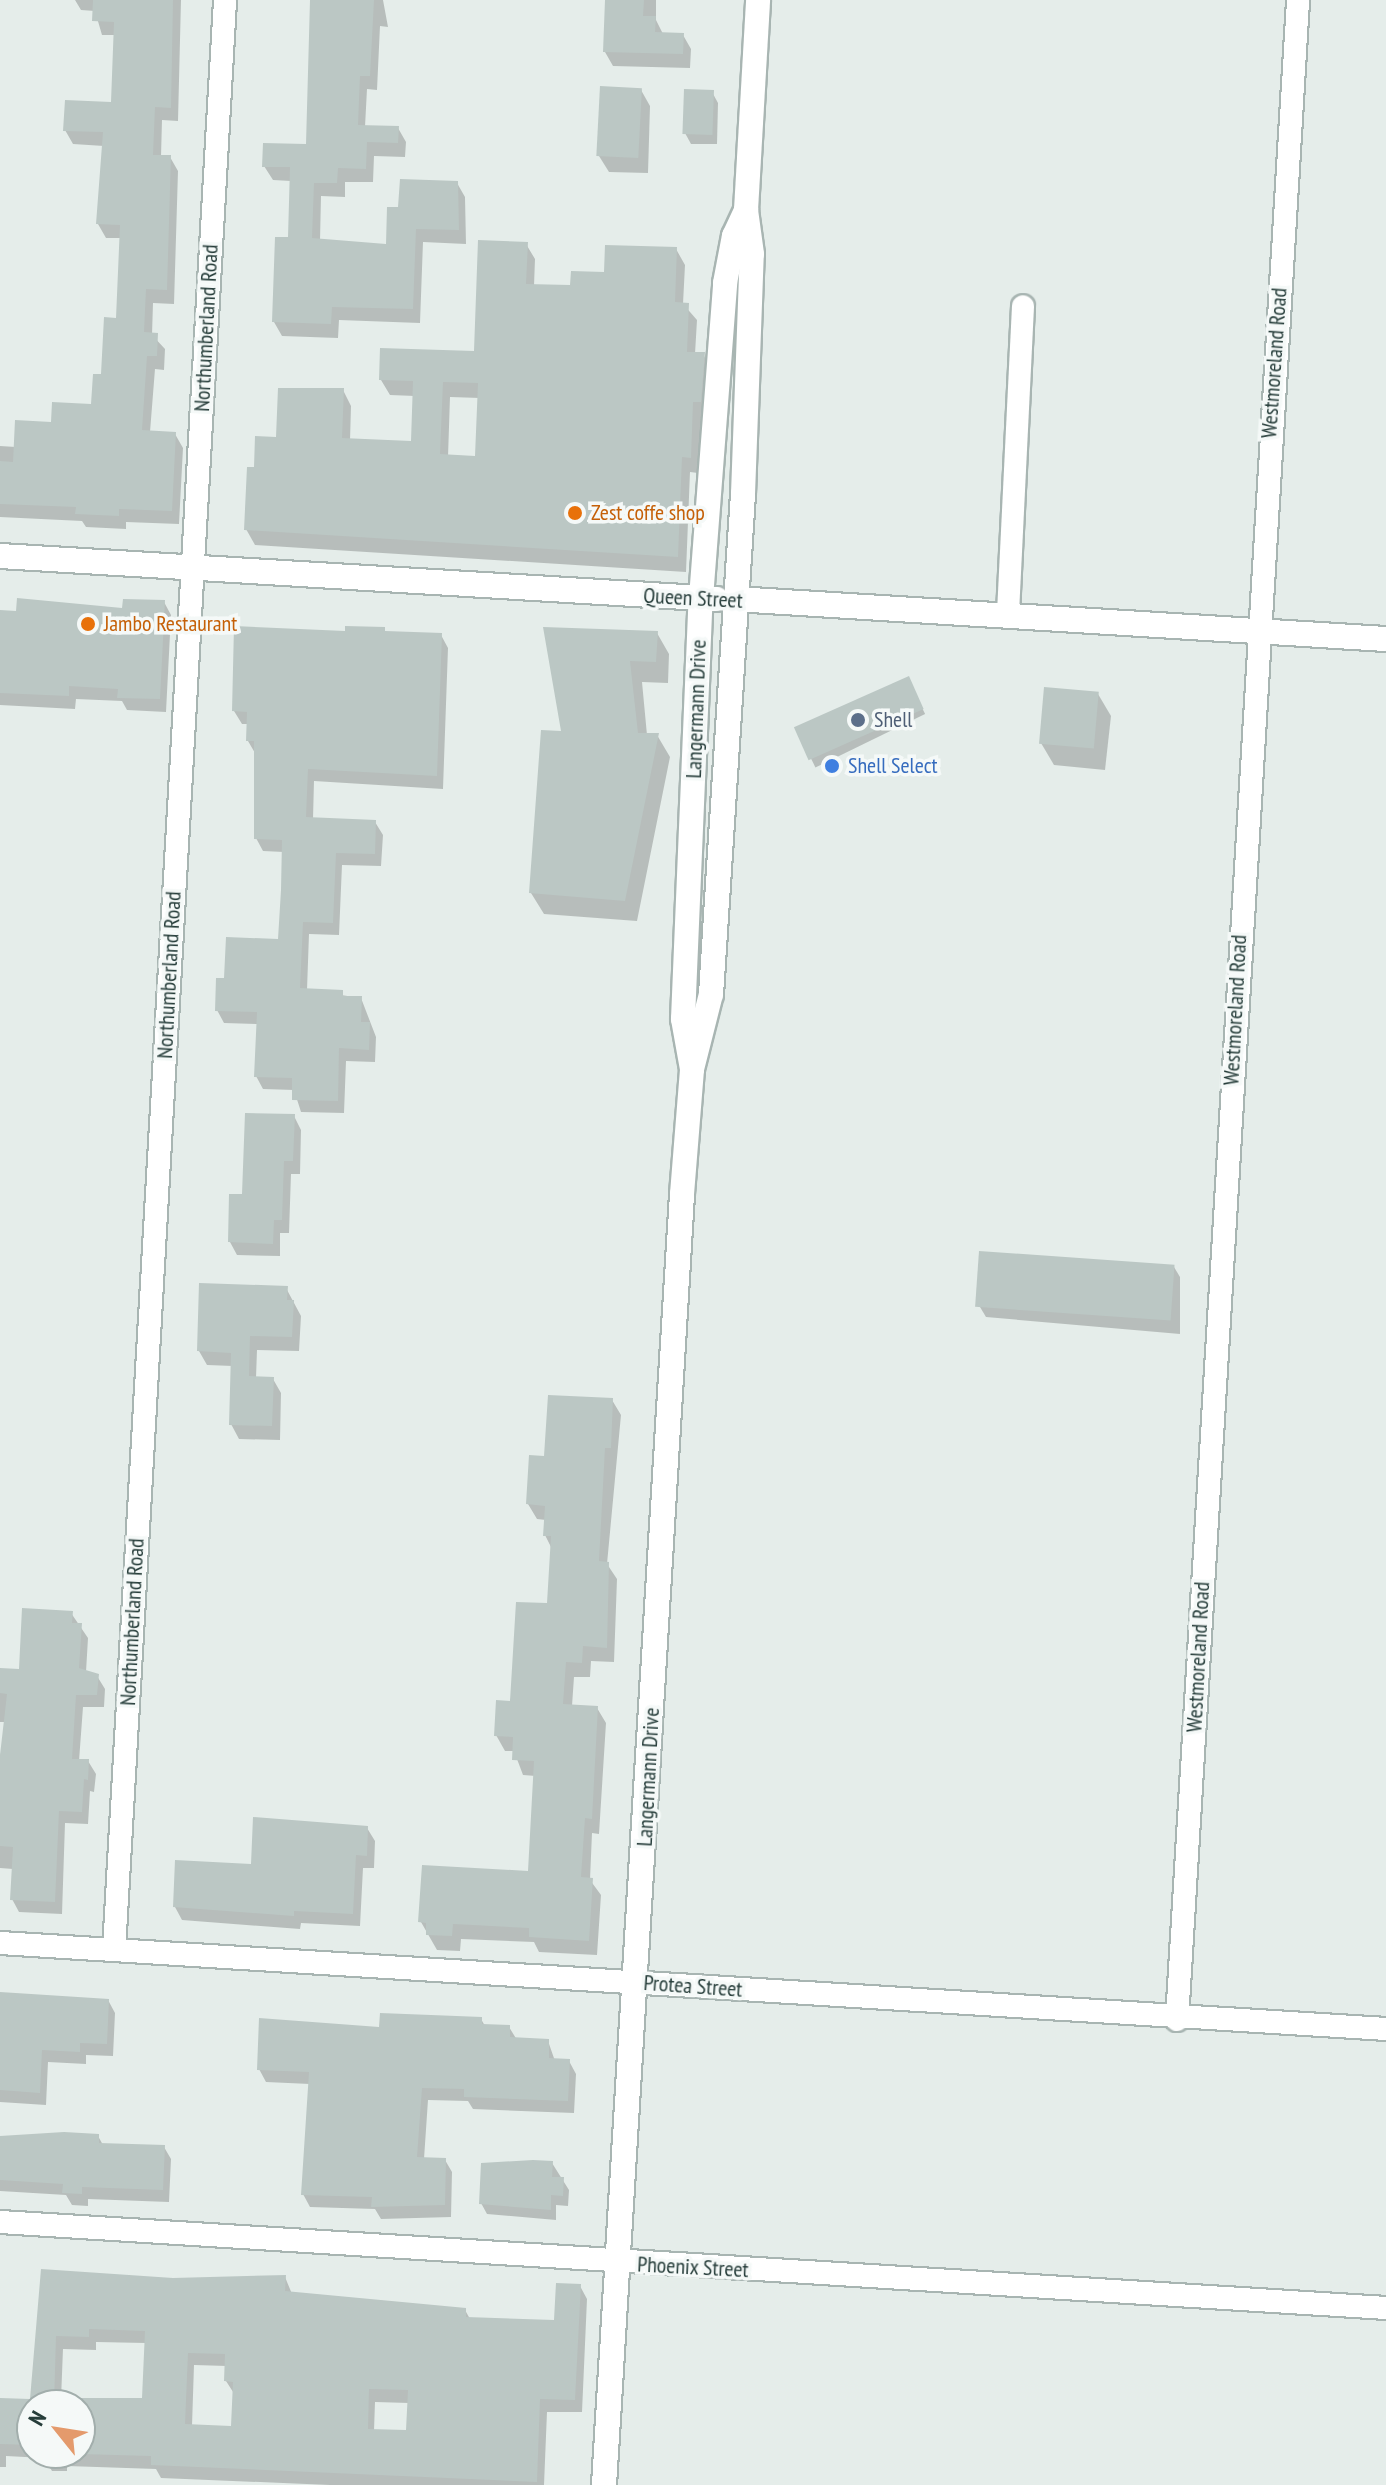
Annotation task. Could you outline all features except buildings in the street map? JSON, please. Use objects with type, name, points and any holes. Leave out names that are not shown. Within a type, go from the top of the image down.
[{"type":"main road","name":"Langermann Drive","points":[[604,2485],[692,1069],[711,994],[752,283],[746,210],[758,0]]},
{"type":"main road","name":"Langermann Drive","points":[[692,1069],[683,1019],[701,598],[725,283],[734,236],[746,210]]},
{"type":"main road","name":"Queen Street","points":[[0,556],[193,570],[1008,613],[1386,639]]},
{"type":"street","name":"Northumberland Road","points":[[114,1950],[225,0]]},
{"type":"street","name":"Westmoreland Road","points":[[1177,2020],[1257,632],[1298,0]]},
{"type":"street","points":[[1008,613],[1023,306]]},
{"type":"street","name":"Protea Street","points":[[0,1943],[636,1982],[1177,2020],[1386,2029]]},
{"type":"street","name":"Phoenix Street","points":[[0,2222],[620,2263],[1386,2308]]},
{"type":"place","name":"Zest coffe shop","points":[[575,513]]},
{"type":"place","name":"Jambo Restaurant","points":[[88,624]]},
{"type":"place","name":"Shell","points":[[858,720]]},
{"type":"place","name":"Shell Select","points":[[832,766]]}]
